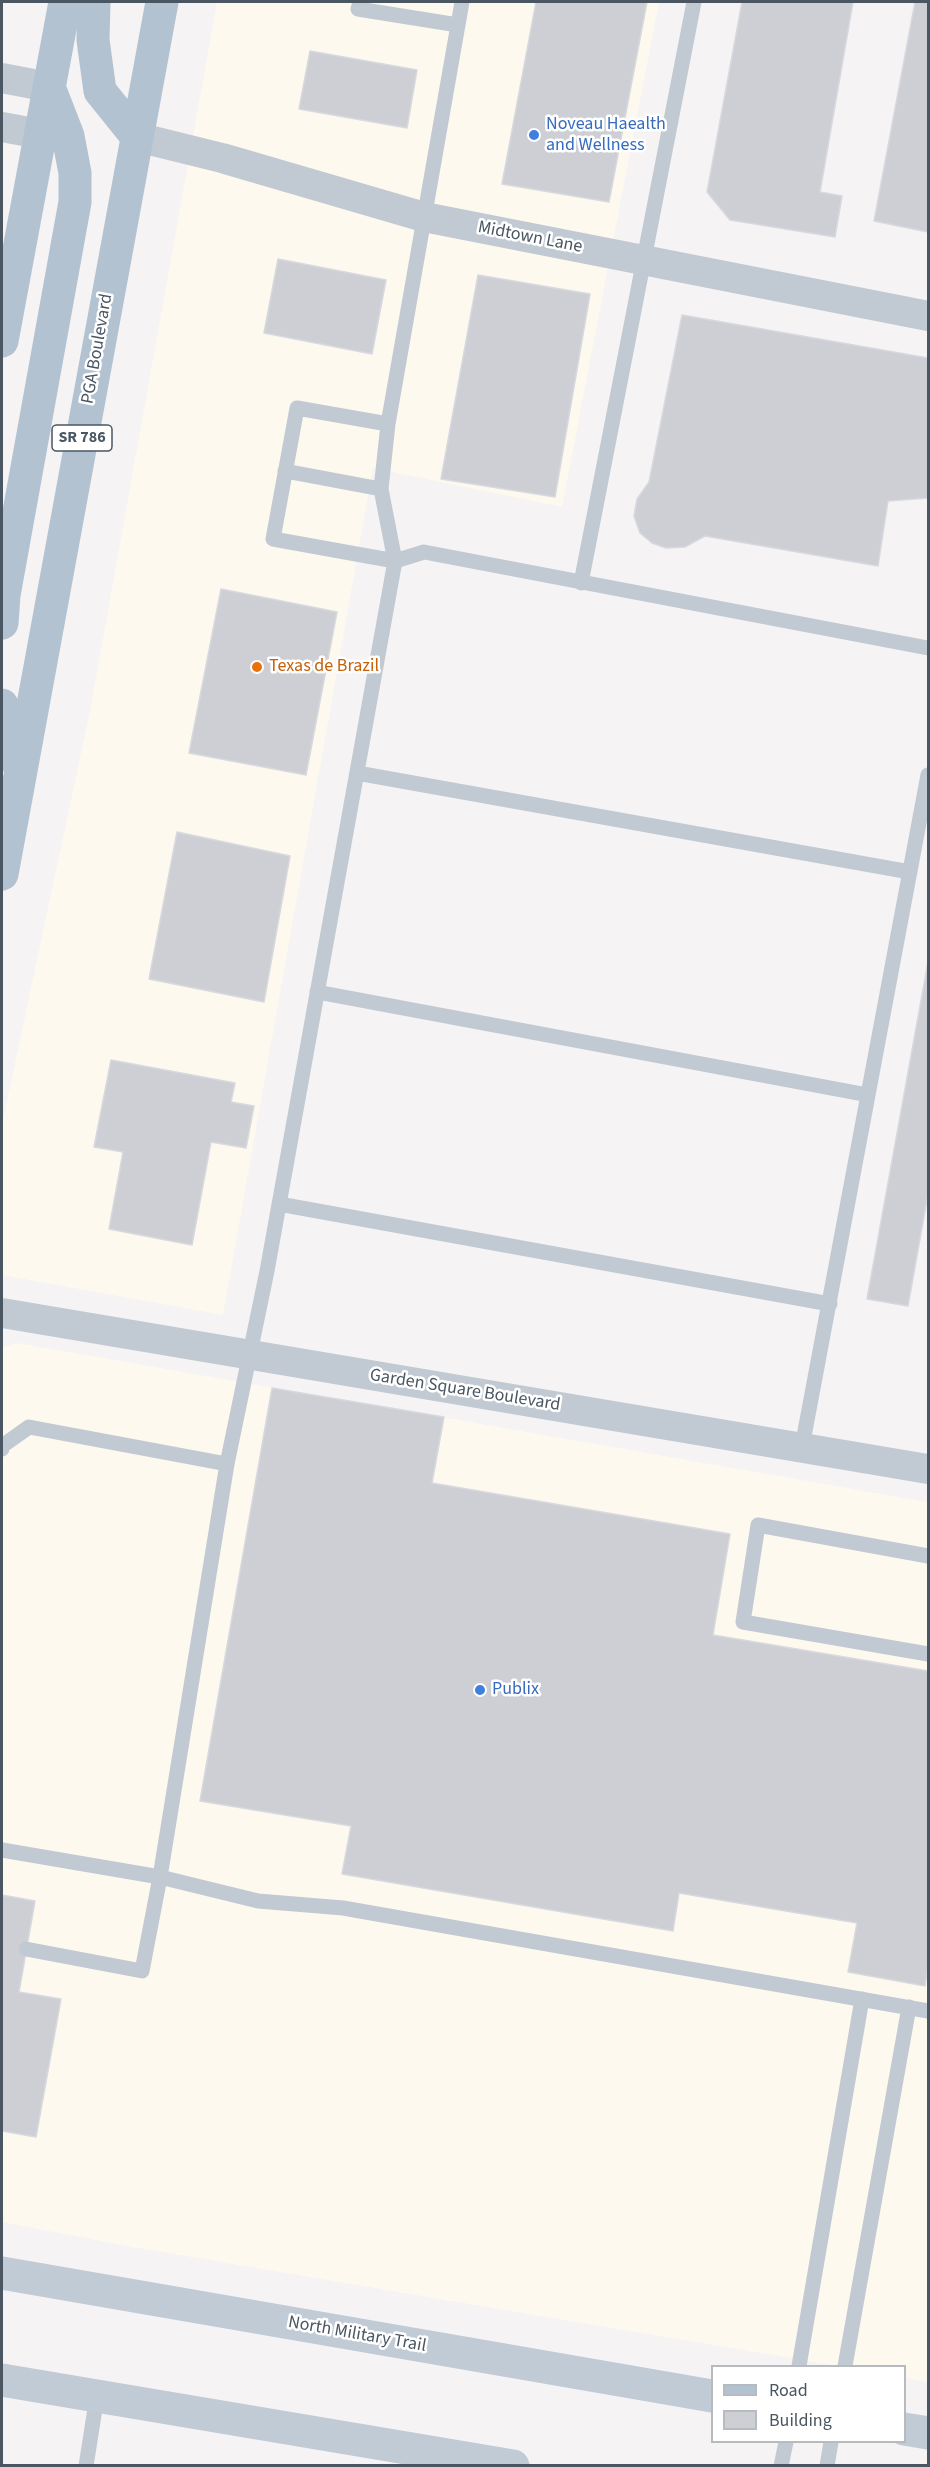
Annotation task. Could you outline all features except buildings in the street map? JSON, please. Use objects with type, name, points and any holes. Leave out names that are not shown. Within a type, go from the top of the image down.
[{"type":"main road","points":[[2,341],[64,2]]},
{"type":"main road","points":[[94,2],[93,40],[100,91],[137,137]]},
{"type":"main road","name":"PGA Boulevard","points":[[2,874],[162,2]]},
{"type":"main road","points":[[2,623],[4,595],[75,202],[75,173],[68,136],[49,87]]},
{"type":"main road","points":[[2,705],[20,771]]},
{"type":"main road","name":"North Military Trail","points":[[2,2273],[711,2396]]},
{"type":"main road","points":[[2,2380],[513,2466]]},
{"type":"main road","points":[[906,2429],[928,2433]]},
{"type":"street","points":[[2,78],[49,87]]},
{"type":"street","points":[[2,127],[40,134]]},
{"type":"street","name":"Midtown Lane","points":[[137,137],[222,158],[424,217],[928,316]]},
{"type":"street","name":"Garden Square Boulevard","points":[[2,1313],[928,1469]]},
{"type":"lane","points":[[360,2],[358,9],[458,25]]},
{"type":"lane","points":[[26,1949],[142,1971],[160,1877],[227,1464],[267,1271],[395,561],[381,489],[388,424],[462,2]]},
{"type":"lane","points":[[581,583],[694,2]]},
{"type":"lane","points":[[388,424],[297,408],[273,539],[395,561],[424,552],[928,648]]},
{"type":"lane","points":[[285,471],[381,489]]},
{"type":"lane","points":[[357,774],[910,872]]},
{"type":"lane","points":[[802,1448],[928,775]]},
{"type":"lane","points":[[317,992],[868,1095]]},
{"type":"lane","points":[[279,1204],[830,1304]]},
{"type":"lane","points":[[2,1449],[2,1446],[29,1427],[227,1464]]},
{"type":"lane","points":[[928,1556],[758,1525],[743,1622],[928,1654]]},
{"type":"lane","points":[[2,1850],[160,1877],[258,1902],[343,1908],[928,2011]]},
{"type":"lane","points":[[800,2365],[862,2000]]},
{"type":"lane","points":[[845,2365],[909,2007]]},
{"type":"lane","points":[[86,2466],[97,2396]]},
{"type":"lane","points":[[781,2466],[786,2443]]},
{"type":"lane","points":[[827,2466],[831,2443]]},
{"type":"shaded area","points":[[217,2],[659,2],[562,507],[373,468],[223,1315],[2,1275],[2,1124],[90,711]]},
{"type":"shaded area","points":[[17,1343],[928,1502],[928,2382],[906,2378],[906,2365],[831,2365],[132,2247],[2,2222],[2,1347]]},
{"type":"place","name":"Noveau Haealth and Wellness","points":[[534,135]]},
{"type":"place","name":"Texas de Brazil","points":[[257,667]]},
{"type":"place","name":"Publix","points":[[480,1690]]}]
